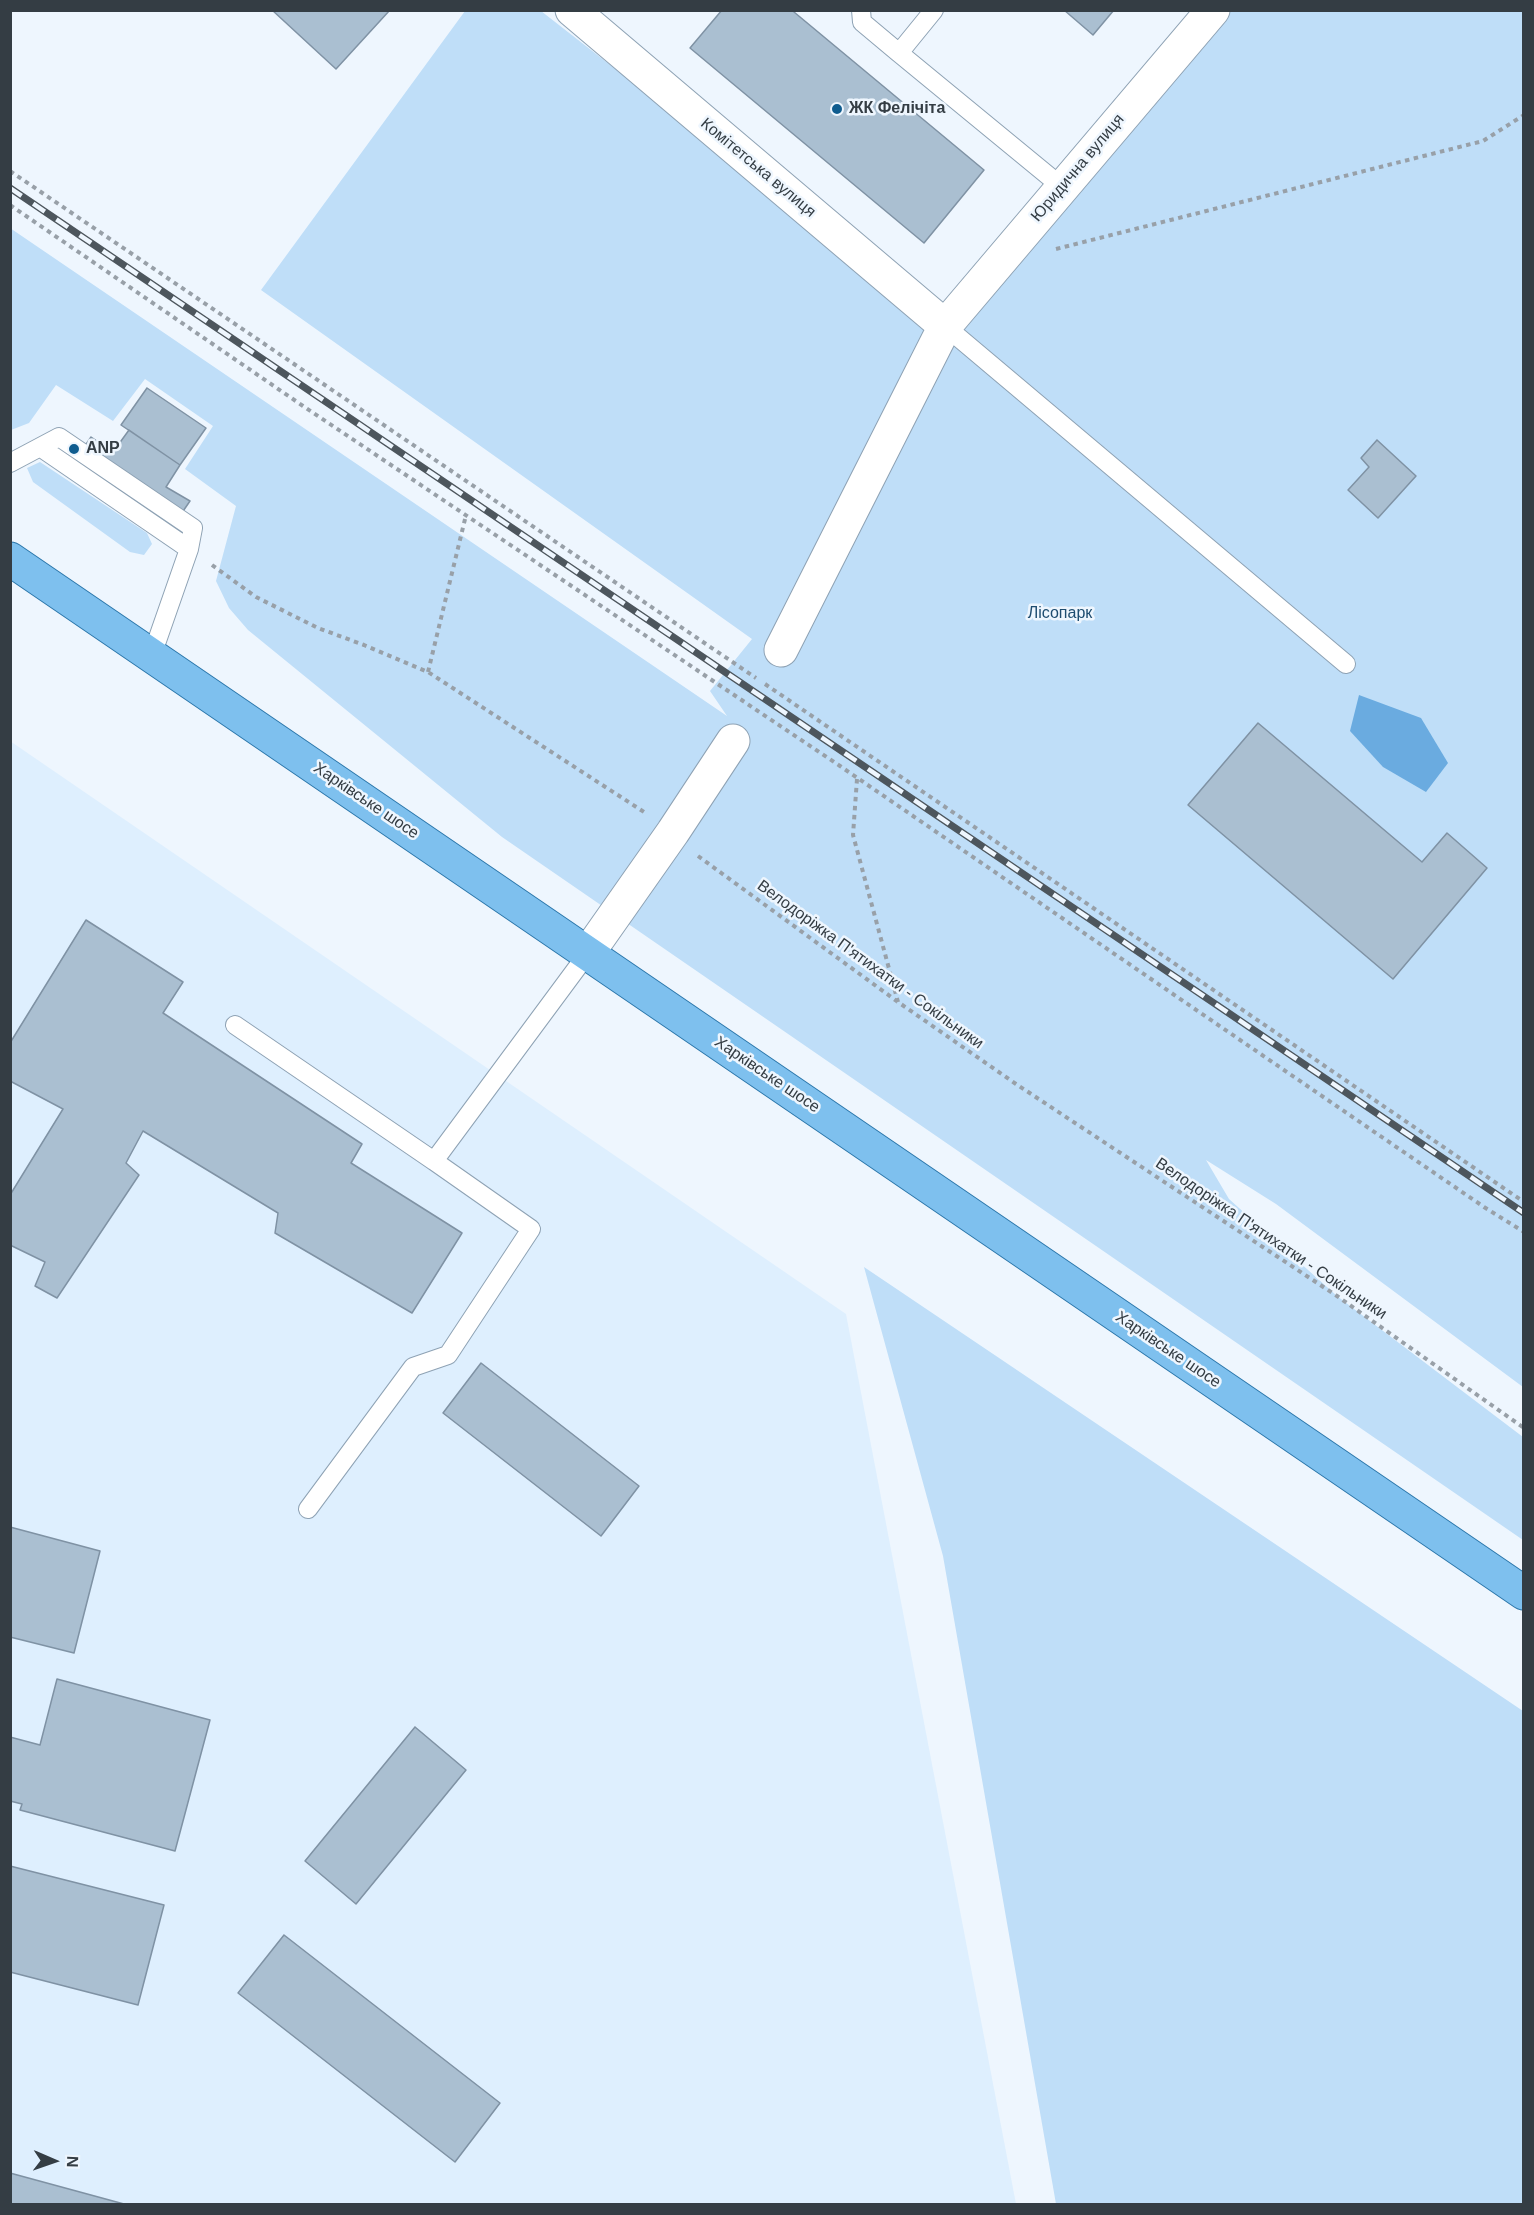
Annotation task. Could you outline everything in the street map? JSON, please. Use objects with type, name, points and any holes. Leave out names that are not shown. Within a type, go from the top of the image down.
[{"type":"main road","name":"Харківське шосе","points":[[10,559],[1524,1593]]},
{"type":"street","name":"Комітетська вулиця","points":[[572,10],[945,326]]},
{"type":"street","name":"Юридична вулиця","points":[[782,650],[945,326],[1213,10]]},
{"type":"street","points":[[588,953],[673,832],[733,741]]},
{"type":"lane","points":[[861,10],[862,22],[1062,187]]},
{"type":"lane","points":[[898,53],[934,10]]},
{"type":"lane","points":[[945,326],[1346,663]]},
{"type":"lane","points":[[10,463],[59,437],[193,528],[189,549],[152,655]]},
{"type":"lane","points":[[434,1161],[588,953]]},
{"type":"lane","points":[[235,1025],[531,1229],[448,1355],[413,1367],[308,1509]]},
{"type":"path","points":[[1052,249],[1483,141],[1524,115]]},
{"type":"path","points":[[10,171],[1524,1202]]},
{"type":"path","points":[[10,205],[1524,1232]]},
{"type":"path","points":[[428,672],[466,515]]},
{"type":"path","name":"Велодоріжка П'ятихатки - Сокільники","points":[[189,549],[256,597],[318,628],[428,672],[627,800],[673,832],[696,854],[898,1002],[1026,1090],[1337,1296],[1524,1428]]},
{"type":"path","points":[[857,778],[853,835],[898,1002]]},
{"type":"shaded area","points":[[10,741],[846,1314],[1016,2204],[11,2204]]},
{"type":"green space","name":"Лісопарк","points":[[465,11],[541,11],[945,326],[1219,11],[1523,11],[1523,1387],[1276,1204],[1206,1160],[1229,1199],[1337,1296],[1523,1437],[1523,1540],[502,837],[248,630],[229,608],[216,581],[236,506],[185,469],[213,426],[145,379],[113,421],[56,385],[29,423],[11,430],[10,228],[727,716],[710,691],[752,639],[261,290]]},
{"type":"green space","points":[[40,462],[147,533],[152,544],[144,555],[130,552],[33,482],[27,468]]},
{"type":"green space","points":[[864,1267],[1523,1711],[1523,2204],[1056,2204],[943,1556]]},
{"type":"water","points":[[1359,695],[1421,718],[1448,763],[1426,792],[1383,767],[1350,731]]},
{"type":"building","points":[[272,10],[390,10],[336,69]]},
{"type":"building","name":"ЖК Фелічіта","points":[[722,10],[795,10],[794,12],[984,170],[924,243],[690,48]]},
{"type":"building","points":[[1064,10],[1114,10],[1093,35]]},
{"type":"building","points":[[147,388],[206,428],[180,465],[121,425]]},
{"type":"building","points":[[129,430],[180,465],[166,487],[190,501],[164,539],[66,474],[91,437],[113,452]]},
{"type":"building","points":[[1377,440],[1416,476],[1378,518],[1348,490],[1369,467],[1361,458]]},
{"type":"building","points":[[1258,723],[1422,862],[1447,833],[1487,868],[1393,979],[1188,805]]},
{"type":"building","points":[[86,920],[183,982],[163,1013],[362,1144],[351,1163],[462,1233],[412,1313],[275,1233],[278,1213],[143,1131],[126,1163],[139,1175],[57,1298],[35,1286],[45,1262],[10,1245],[10,1195],[63,1109],[10,1081],[10,1043]]},
{"type":"building","points":[[481,1363],[639,1486],[601,1536],[443,1413]]},
{"type":"building","points":[[10,1527],[100,1551],[74,1653],[10,1637]]},
{"type":"building","points":[[57,1679],[210,1720],[175,1851],[20,1810],[22,1804],[10,1801],[10,1737],[40,1745]]},
{"type":"building","points":[[415,1727],[466,1770],[356,1904],[305,1861]]},
{"type":"building","points":[[10,1866],[164,1905],[138,2005],[10,1972]]},
{"type":"building","points":[[284,1935],[500,2103],[455,2162],[238,1993]]},
{"type":"building","points":[[10,2173],[124,2204],[10,2204]]},
{"type":"railway","points":[[10,188],[1524,1213]]},
{"type":"place","name":"ЖК Фелічіта","points":[[837,109]]},
{"type":"place","name":"ANP","points":[[74,449]]}]
